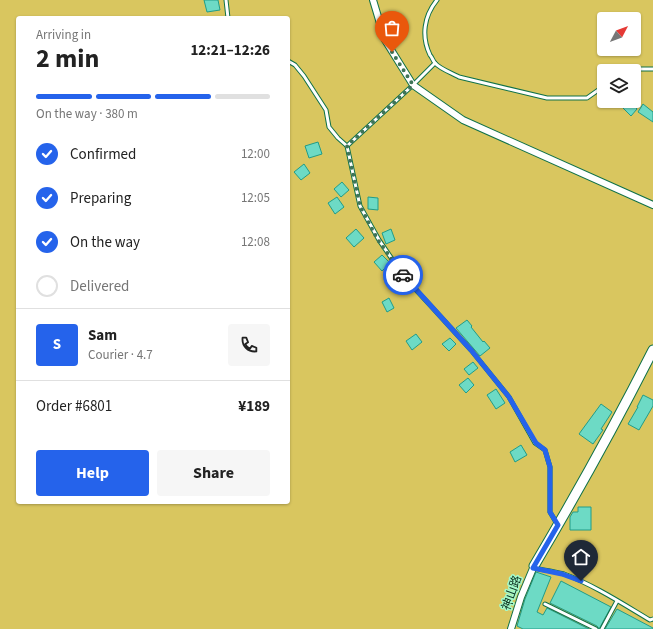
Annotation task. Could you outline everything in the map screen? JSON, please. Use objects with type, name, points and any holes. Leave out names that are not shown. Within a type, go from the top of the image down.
[{"type":"main road","points":[[533,567],[624,407],[653,350]]},
{"type":"street","points":[[373,0],[385,40],[413,85],[463,120],[653,205]]},
{"type":"street","name":"神山路","points":[[514,628],[521,597],[533,567]]},
{"type":"lane","points":[[226,0],[228,16]]},
{"type":"lane","points":[[437,0],[431,7],[428,14],[424,31],[426,47],[435,63],[445,70],[459,77],[547,98],[587,98],[597,91]]},
{"type":"lane","points":[[290,62],[295,65],[304,76],[326,110],[330,127],[338,138],[347,146],[360,206],[378,240],[405,278],[471,350],[509,397],[536,443],[545,450],[550,467],[550,512],[558,525]]},
{"type":"lane","points":[[347,146],[435,63]]},
{"type":"lane","points":[[641,70],[653,68]]},
{"type":"lane","points":[[533,567],[562,574],[581,581],[650,620],[653,619]]},
{"type":"lane","points":[[602,629],[617,601]]},
{"type":"lane","points":[[545,604],[596,629]]},
{"type":"shaded area","points":[[0,0],[653,0],[653,629],[0,629]]},
{"type":"building","points":[[204,0],[218,0],[220,10],[207,12]]},
{"type":"building","points":[[643,104],[653,112],[653,122],[638,112]]},
{"type":"building","points":[[623,108],[637,109],[631,116]]},
{"type":"building","points":[[318,142],[322,154],[309,158],[305,146]]},
{"type":"building","points":[[304,164],[310,173],[301,180],[294,172]]},
{"type":"building","points":[[342,182],[349,190],[341,197],[334,189]]},
{"type":"building","points":[[337,197],[344,207],[335,214],[328,203]]},
{"type":"building","points":[[368,197],[378,198],[378,210],[368,209]]},
{"type":"building","points":[[356,229],[364,238],[354,247],[346,238]]},
{"type":"building","points":[[391,229],[395,240],[386,244],[382,233]]},
{"type":"building","points":[[382,255],[390,263],[382,271],[374,262]]},
{"type":"building","points":[[389,298],[394,308],[387,312],[382,302]]},
{"type":"building","points":[[467,320],[483,342],[484,341],[490,348],[480,356],[456,328]]},
{"type":"building","points":[[416,334],[422,342],[412,350],[406,341]]},
{"type":"building","points":[[450,338],[456,344],[449,351],[442,344]]},
{"type":"building","points":[[473,362],[478,368],[469,375],[464,369]]},
{"type":"building","points":[[468,378],[474,385],[466,393],[459,385]]},
{"type":"building","points":[[496,389],[505,403],[496,409],[487,395]]},
{"type":"building","points":[[643,395],[653,400],[653,406],[639,430],[628,424]]},
{"type":"building","points":[[601,404],[612,412],[601,429],[603,430],[593,444],[579,434]]},
{"type":"building","points":[[521,445],[527,455],[515,462],[510,452]]},
{"type":"building","points":[[578,507],[591,507],[591,530],[570,530],[570,517],[573,512],[578,512]]},
{"type":"building","points":[[536,572],[551,577],[537,612],[543,615],[547,608],[589,629],[523,629],[517,626],[525,599]]},
{"type":"building","points":[[561,581],[611,607],[599,629],[597,626],[550,603]]},
{"type":"building","points":[[617,609],[653,628],[653,629],[605,629]]},
{"type":"way so far","points":[[392,52],[413,85],[347,146],[360,206],[378,240],[403,275]]},
{"type":"route","points":[[403,275],[471,350],[509,397],[524,425],[536,443],[545,450],[550,467],[550,512],[558,525],[533,568],[562,574],[581,581]]}]
